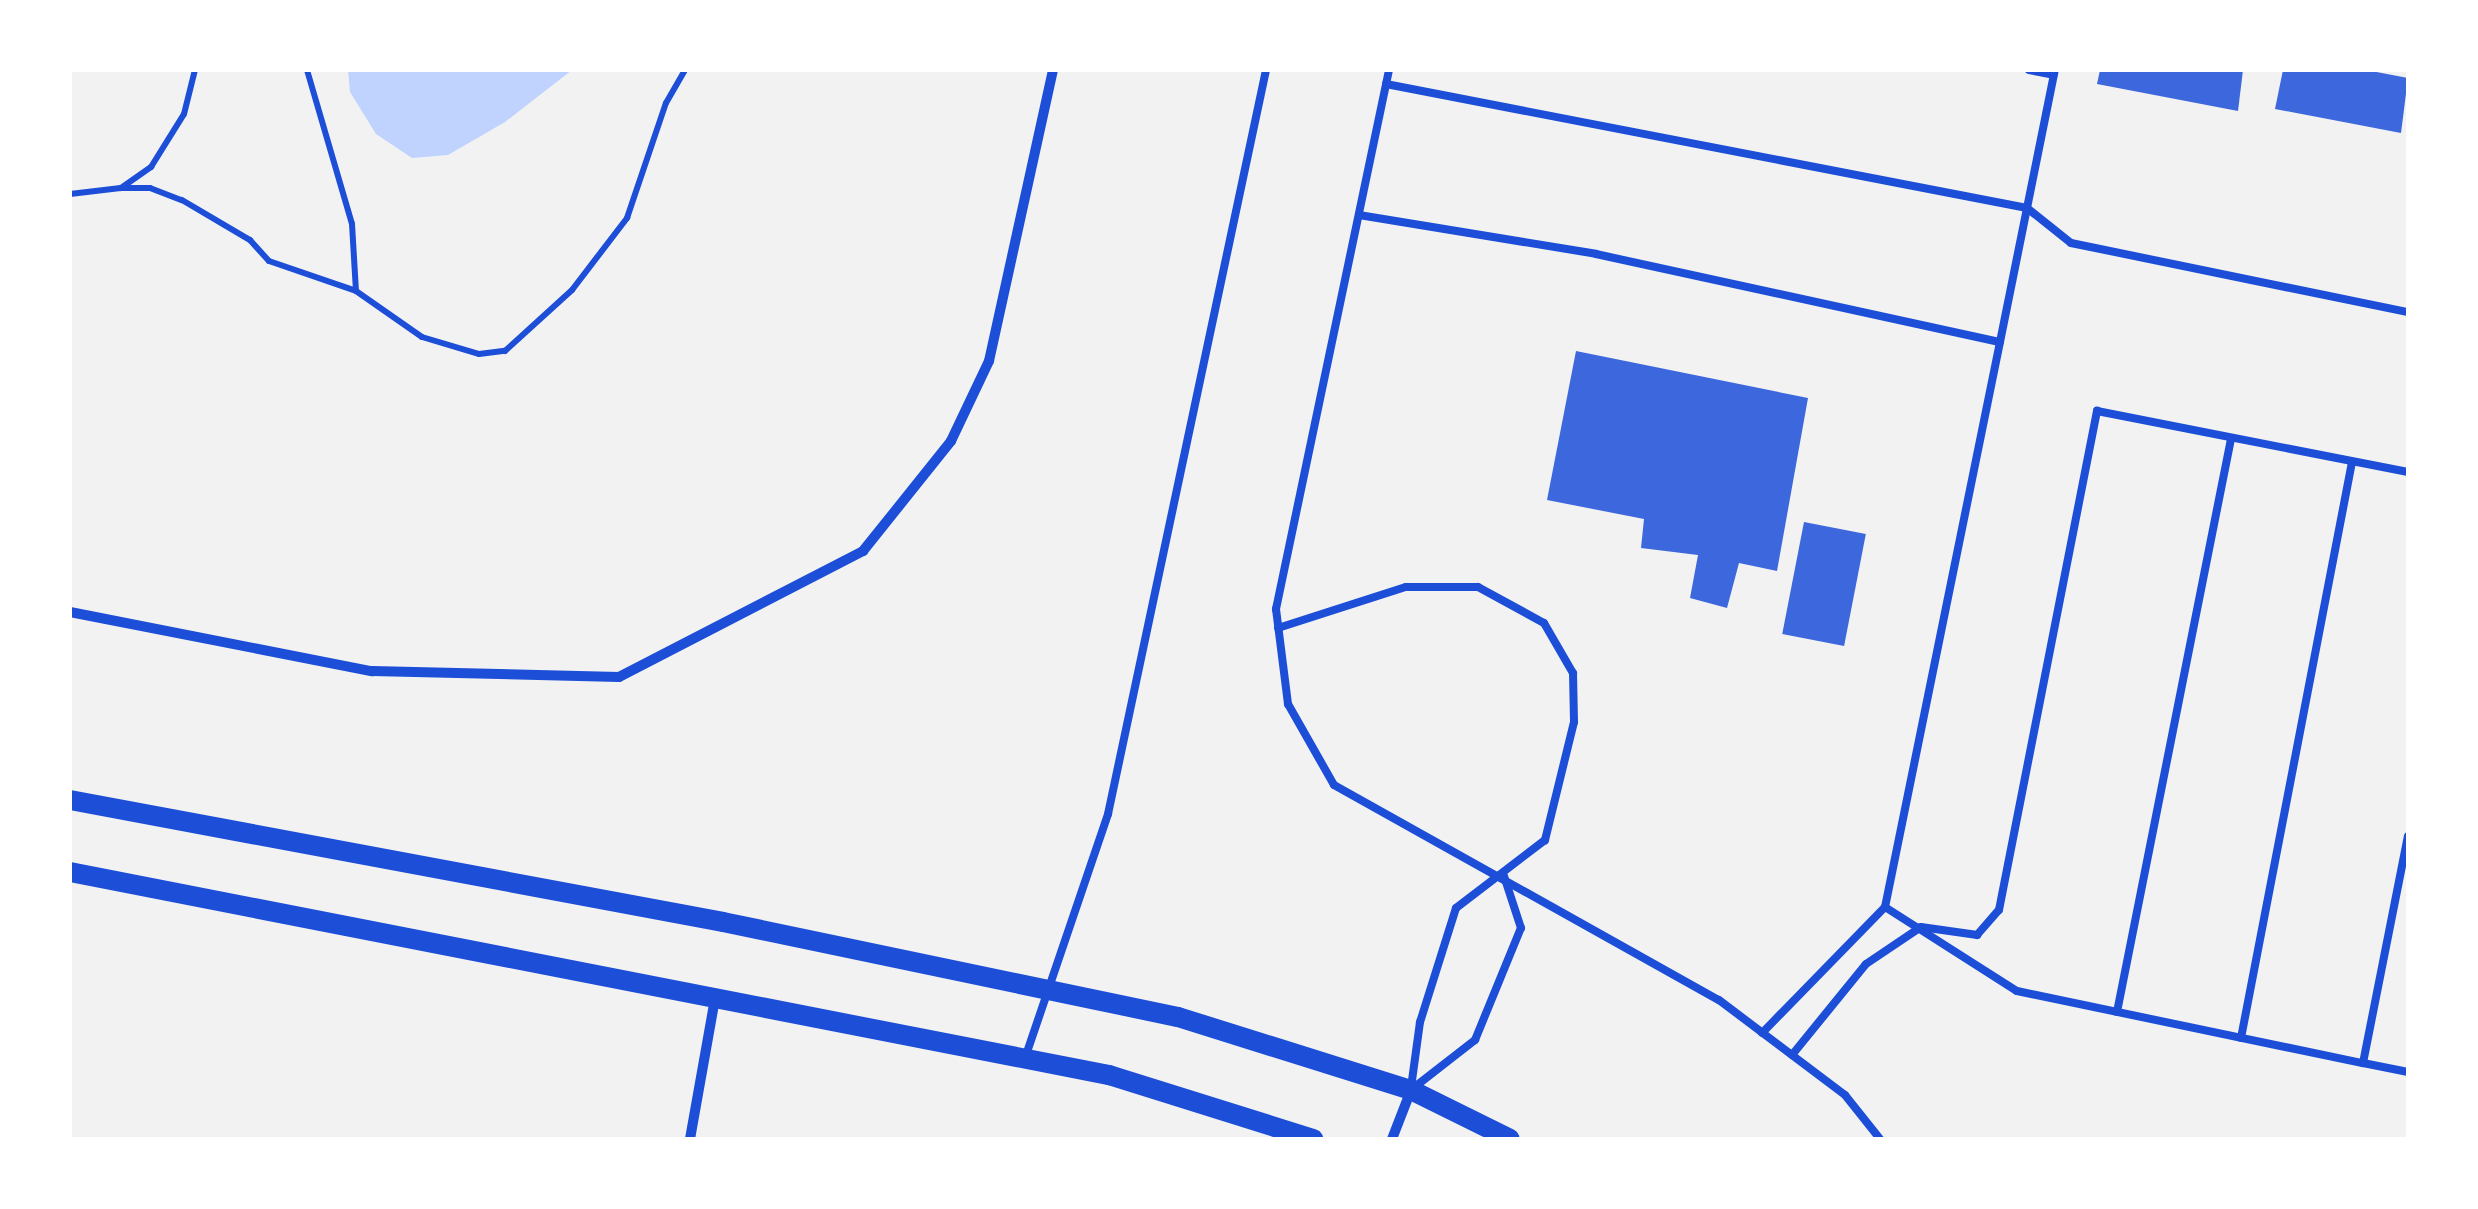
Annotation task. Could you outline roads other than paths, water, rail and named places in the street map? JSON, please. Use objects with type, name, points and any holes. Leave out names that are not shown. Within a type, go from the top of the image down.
[{"type":"main road","points":[[70,800],[1178,1017],[1411,1090],[1510,1139]]},
{"type":"main road","points":[[70,872],[1109,1074],[1313,1139]]},
{"type":"street","points":[[70,612],[372,671],[620,677],[863,551],[951,441],[988,361],[1053,70]]},
{"type":"street","points":[[690,1139],[716,998]]},
{"type":"street","points":[[1392,1139],[1411,1090]]},
{"type":"lane","points":[[1025,1058],[1044,988],[1108,814],[1266,70]]},
{"type":"lane","points":[[1388,70],[1276,609],[1288,704],[1334,786],[1423,840],[1504,876],[1719,1000],[1845,1095],[1880,1139]]},
{"type":"lane","points":[[1762,1033],[1885,907],[2054,72],[2030,70]]},
{"type":"lane","points":[[1386,84],[2027,208],[2071,243],[2408,312]]},
{"type":"lane","points":[[1358,215],[1616,258],[2000,342]]},
{"type":"lane","points":[[1792,1055],[1866,964],[1921,927],[1977,935],[1999,910],[2097,411],[2408,472]]},
{"type":"lane","points":[[2117,1012],[2231,439]]},
{"type":"lane","points":[[2241,1038],[2352,462]]},
{"type":"lane","points":[[1278,628],[1406,587],[1448,583],[1512,600],[1544,622],[1573,673],[1574,722],[1545,840],[1504,876],[1456,908],[1420,1022],[1411,1090]]},
{"type":"lane","points":[[2363,1063],[2408,836]]},
{"type":"lane","points":[[1411,1090],[1474,1040],[1521,928],[1504,876]]},
{"type":"lane","points":[[1885,907],[2017,992],[2408,1072]]},
{"type":"water","points":[[348,70],[572,70],[505,122],[448,155],[412,158],[376,134],[350,92]]}]
